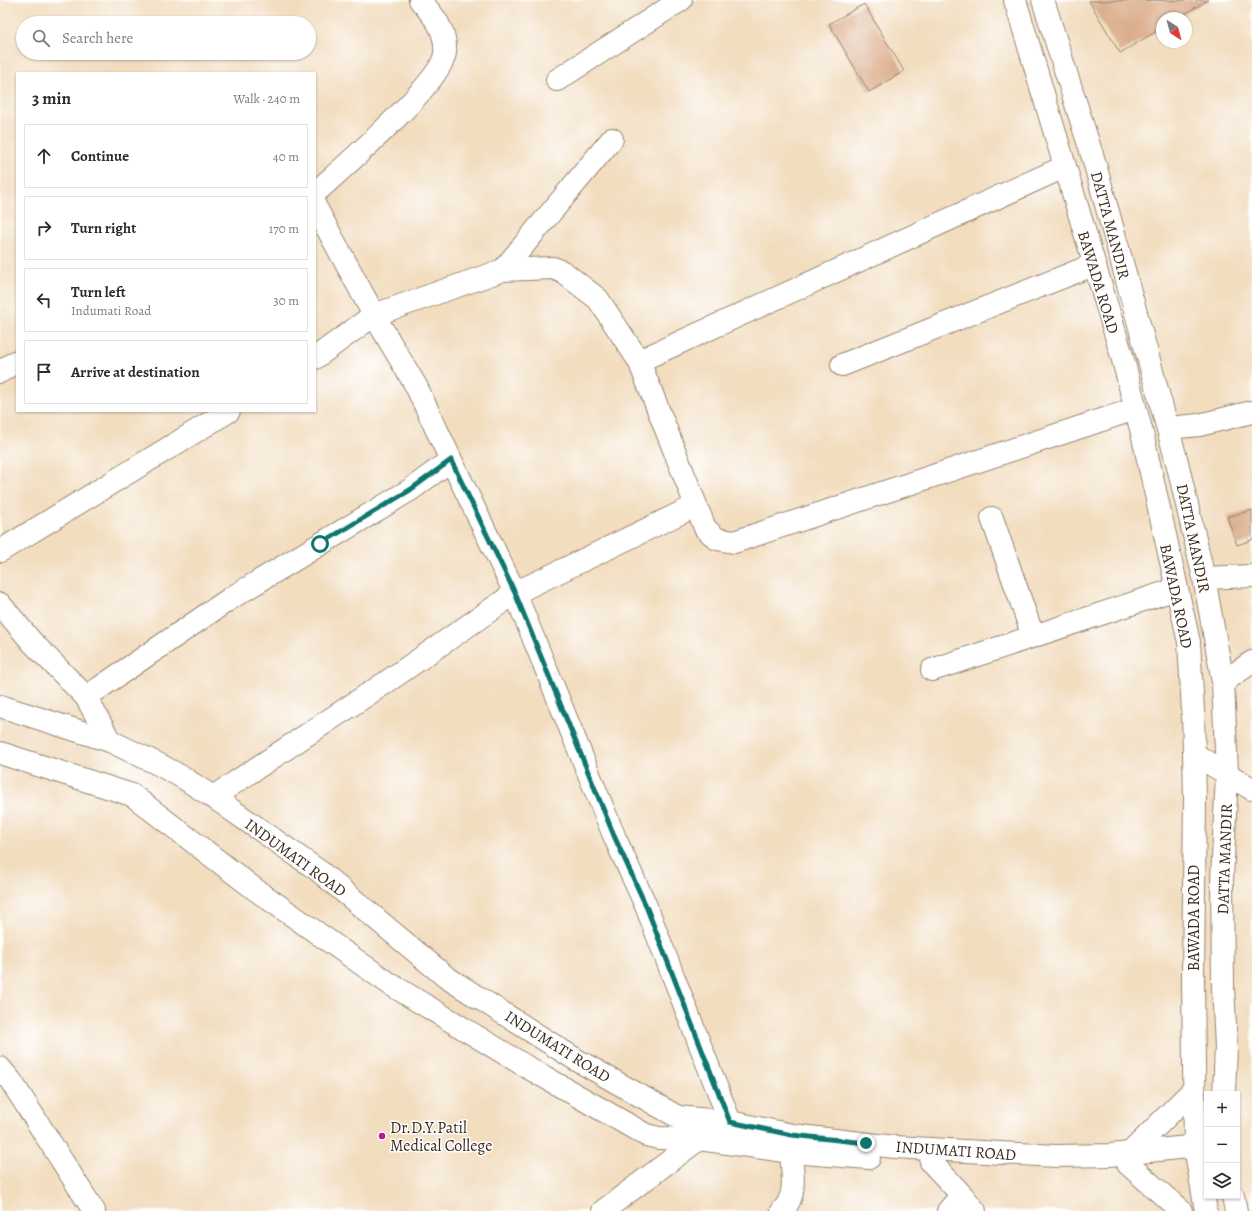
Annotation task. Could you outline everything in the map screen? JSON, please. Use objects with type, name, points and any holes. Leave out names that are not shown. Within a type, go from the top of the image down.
[{"type":"street","points":[[316,192],[393,122],[434,74],[445,55],[445,37],[436,18],[420,0]]},
{"type":"street","points":[[556,80],[681,0]]},
{"type":"street","name":"BAWADA ROAD","points":[[1014,0],[1093,265],[1122,356],[1143,438],[1189,642],[1194,754],[1194,1089],[1202,1153],[1206,1211]]},
{"type":"street","name":"DATTA MANDIR","points":[[1043,0],[1094,161],[1168,428],[1204,578],[1223,682],[1227,774],[1222,880],[1223,986],[1226,1047],[1224,1091]]},
{"type":"street","points":[[503,270],[612,139]]},
{"type":"street","points":[[639,361],[1064,167]]},
{"type":"street","points":[[316,208],[374,315],[416,386],[515,593],[615,838],[646,906],[730,1122]]},
{"type":"street","points":[[842,364],[1093,265]]},
{"type":"street","points":[[316,357],[374,315],[503,270],[540,267],[553,268],[563,272],[598,299],[639,361],[695,506],[705,528],[717,540],[734,542],[1135,409]]},
{"type":"street","points":[[0,372],[16,362]]},
{"type":"street","points":[[0,551],[227,412]]},
{"type":"street","points":[[1168,428],[1198,425],[1252,412]]},
{"type":"street","points":[[86,697],[231,598],[410,490],[451,460]]},
{"type":"street","points":[[213,797],[388,681],[515,593],[695,506]]},
{"type":"street","points":[[992,518],[1033,636]]},
{"type":"street","points":[[1204,578],[1252,576]]},
{"type":"street","points":[[932,670],[1176,589]]},
{"type":"street","points":[[0,604],[32,642],[86,697],[110,742]]},
{"type":"street","points":[[1223,682],[1252,662]]},
{"type":"street","name":"INDUMATI ROAD","points":[[0,706],[110,742],[160,765],[213,797],[319,871],[446,976],[575,1059],[678,1117],[730,1122],[792,1135],[895,1147],[1129,1159]]},
{"type":"street","name":"INDUMATI ROAD","points":[[0,753],[132,795],[256,890],[396,988],[527,1067],[646,1136],[659,1138],[699,1139],[791,1152],[931,1162],[1060,1167],[1202,1153]]},
{"type":"street","points":[[1194,754],[1252,789]]},
{"type":"street","points":[[0,1068],[11,1081],[94,1211]]},
{"type":"street","points":[[1181,1211],[1129,1159],[1194,1089]]},
{"type":"street","points":[[603,1211],[699,1139]]},
{"type":"street","points":[[782,1211],[788,1205],[793,1193],[791,1152]]},
{"type":"street","points":[[931,1162],[962,1206]]},
{"type":"street","points":[[1234,1199],[1236,1211]]},
{"type":"building","points":[[1208,0],[1188,12],[1156,12],[1156,32],[1120,53],[1089,1]]},
{"type":"building","points":[[864,4],[904,71],[869,92],[829,24]]},
{"type":"building","points":[[1252,510],[1252,540],[1237,545],[1227,517]]},
{"type":"place","name":"Dr.D.Y.Patil Medical College","points":[[382,1136]]},
{"type":"route","points":[[320,544],[410,490],[451,460],[515,593],[615,838],[646,906],[730,1122],[792,1135],[866,1143]]}]
